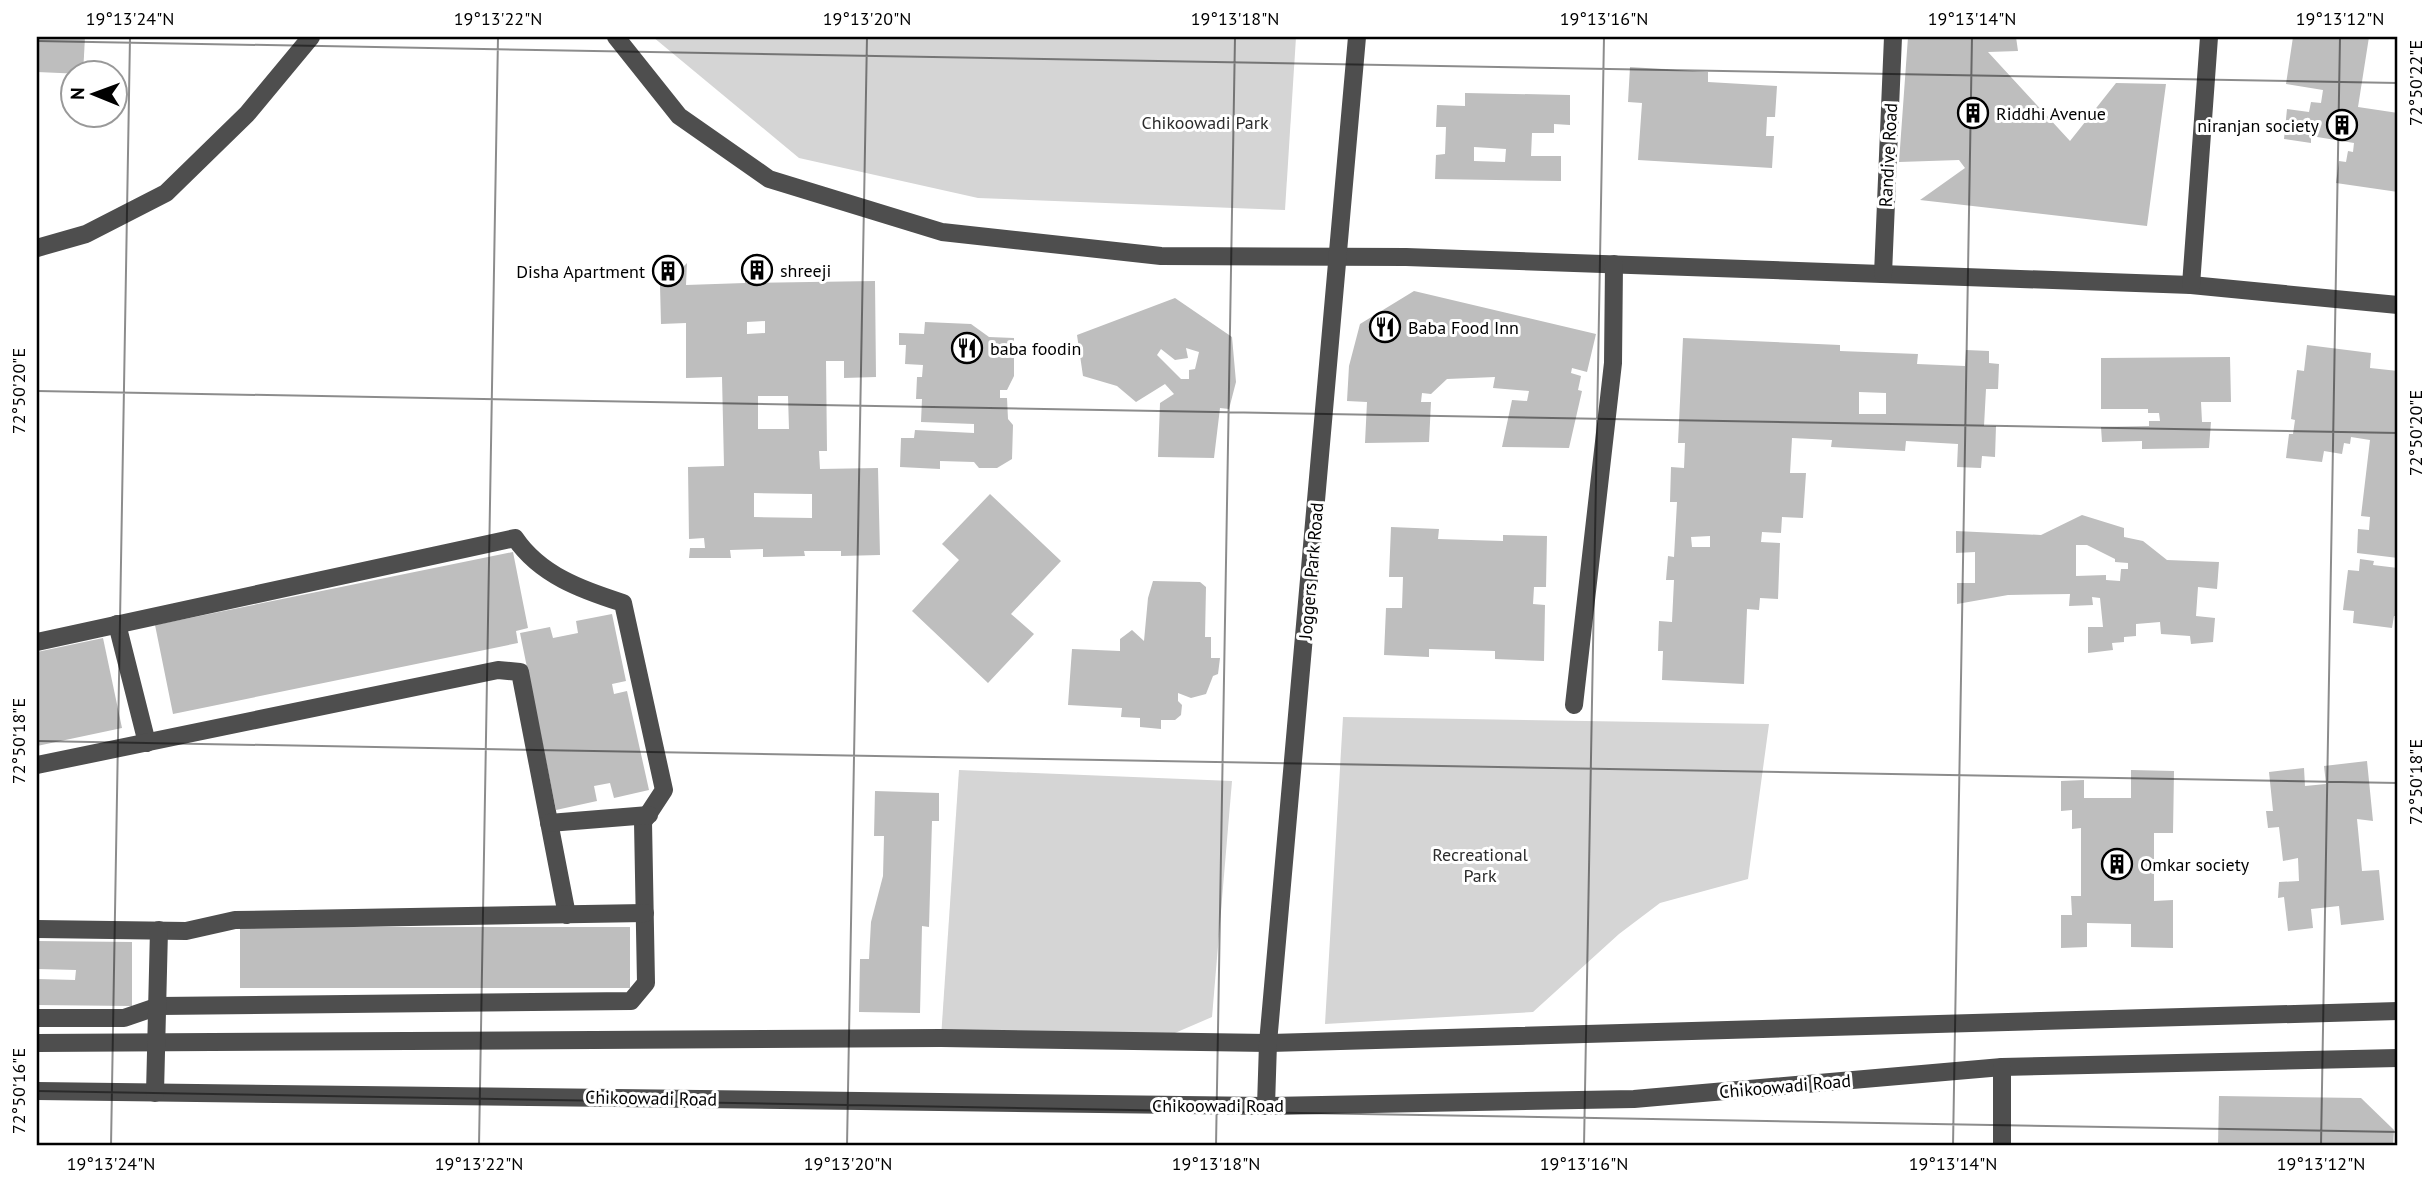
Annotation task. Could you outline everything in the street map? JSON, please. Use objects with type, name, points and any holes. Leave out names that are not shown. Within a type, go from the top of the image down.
[{"type":"street","points":[[37,248],[86,234],[166,193],[247,114],[311,37]]},
{"type":"street","points":[[616,37],[679,116],[769,178],[943,232],[1161,256],[1339,257],[1614,264],[2192,285],[2398,304]]},
{"type":"street","name":"Joggers Park Road","points":[[1266,1106],[1268,1043],[1357,37]]},
{"type":"street","name":"Randive Road","points":[[1883,274],[1893,37]]},
{"type":"street","points":[[2192,285],[2209,37]]},
{"type":"street","points":[[1574,705],[1613,363],[1614,264]]},
{"type":"street","points":[[37,642],[515,538],[535,563],[550,573],[623,603],[664,790],[643,822],[646,983],[631,1001],[159,1006],[142,1009],[124,1018],[37,1018]]},
{"type":"street","points":[[117,624],[146,743]]},
{"type":"street","points":[[37,765],[498,670],[520,673],[566,915]]},
{"type":"street","points":[[549,824],[649,815]]},
{"type":"street","points":[[37,929],[186,930],[235,920],[645,913]]},
{"type":"street","points":[[155,1093],[159,930]]},
{"type":"street","points":[[37,1043],[941,1038],[1268,1043],[2398,1011]]},
{"type":"street","name":"Chikoowadi Road","points":[[37,1091],[1266,1106],[1634,1099],[2002,1068],[2398,1058]]},
{"type":"street","points":[[2002,1068],[2002,1146]]},
{"type":"green space","name":"Chikoowadi Park","points":[[653,37],[1296,37],[1285,210],[978,198],[799,158]]},
{"type":"green space","name":"Recreational Park","points":[[1343,717],[1769,724],[1748,879],[1660,903],[1619,934],[1533,1012],[1325,1024]]},
{"type":"green space","points":[[959,770],[1232,781],[1212,1017],[1168,1036],[941,1038]]},
{"type":"building","points":[[37,37],[85,37],[84,60],[60,60],[60,73],[37,72]]},
{"type":"building","name":"Riddhi Avenue","points":[[1908,37],[2016,37],[2018,51],[1988,52],[2070,141],[2116,83],[2166,84],[2147,226],[1920,200],[1965,168],[1959,160],[1899,162]]},
{"type":"building","name":"niranjan society","points":[[2293,37],[2369,37],[2358,107],[2398,113],[2398,192],[2336,183],[2339,161],[2346,162],[2348,151],[2353,152],[2354,143],[2311,136],[2311,143],[2284,139],[2287,109],[2309,112],[2311,102],[2321,103],[2323,90],[2286,84]]},
{"type":"building","points":[[1630,67],[1708,72],[1708,82],[1777,86],[1775,117],[1767,117],[1766,136],[1774,136],[1772,168],[1638,160],[1642,103],[1628,102]]},
{"type":"building","points":[[1465,93],[1570,95],[1570,125],[1554,124],[1554,133],[1532,133],[1531,156],[1561,156],[1561,181],[1435,179],[1436,155],[1445,154],[1446,127],[1436,127],[1437,105],[1465,106]],"holes":[[[1474,147],[1506,149],[1505,162],[1474,161]]]},
{"type":"building","points":[[660,260],[675,265],[672,278],[687,263],[686,285],[875,281],[876,377],[844,378],[844,361],[826,361],[827,451],[819,451],[820,469],[878,468],[880,555],[841,556],[841,551],[804,551],[805,556],[763,557],[763,549],[730,550],[731,558],[689,558],[690,548],[705,548],[704,538],[689,539],[688,467],[724,466],[722,377],[686,378],[686,323],[661,324],[660,285],[664,285]],"holes":[[[765,321],[765,333],[747,334],[747,322]],[[758,396],[788,396],[789,429],[758,429]],[[754,493],[812,494],[812,518],[754,517]]]},
{"type":"building","name":"shreeji","points":[[766,261],[771,278],[745,283],[744,262]]},
{"type":"building","points":[[1414,291],[1596,334],[1587,372],[1572,368],[1571,373],[1581,376],[1578,390],[1582,391],[1569,448],[1502,447],[1512,400],[1527,401],[1529,391],[1493,388],[1495,377],[1447,379],[1431,394],[1422,393],[1421,402],[1431,402],[1429,442],[1365,443],[1367,402],[1347,401],[1349,366],[1360,324]]},
{"type":"building","points":[[1175,298],[1232,337],[1236,382],[1229,409],[1220,408],[1214,458],[1158,457],[1160,403],[1174,394],[1165,384],[1136,402],[1117,386],[1083,376],[1077,335]],"holes":[[[1186,348],[1199,352],[1195,369],[1189,370],[1189,379],[1181,379],[1157,355],[1161,349],[1175,360],[1188,358]]]},
{"type":"building","points":[[925,322],[971,324],[989,337],[1014,338],[1014,376],[1007,390],[1000,390],[1000,398],[1007,398],[1008,419],[1013,425],[1012,459],[997,468],[979,468],[974,462],[940,461],[940,469],[900,467],[901,438],[914,438],[915,430],[974,433],[974,424],[921,422],[922,399],[916,399],[917,377],[922,377],[923,365],[905,364],[906,345],[899,345],[899,333],[924,334]]},
{"type":"building","points":[[1683,338],[1840,345],[1840,351],[1918,354],[1917,364],[1965,366],[1966,350],[1989,351],[1989,363],[1999,364],[1998,389],[1986,389],[1984,426],[1996,426],[1995,457],[1982,456],[1981,468],[1957,467],[1958,444],[1906,441],[1905,451],[1831,447],[1832,440],[1792,438],[1790,473],[1806,473],[1803,518],[1782,517],[1781,533],[1762,532],[1761,542],[1780,543],[1778,599],[1760,598],[1759,610],[1747,609],[1744,684],[1662,680],[1663,651],[1658,651],[1659,621],[1672,622],[1674,580],[1666,580],[1668,556],[1674,557],[1677,502],[1670,502],[1671,467],[1684,468],[1685,443],[1678,443]],"holes":[[[1859,392],[1886,393],[1886,414],[1859,414]],[[1710,536],[1710,547],[1692,547],[1691,537]]]},
{"type":"building","points":[[2307,345],[2371,353],[2370,368],[2398,371],[2398,558],[2357,553],[2358,529],[2369,530],[2370,517],[2361,516],[2370,440],[2351,437],[2350,444],[2344,443],[2342,454],[2324,451],[2322,462],[2286,458],[2289,434],[2293,434],[2295,420],[2291,419],[2297,370],[2304,371]]},
{"type":"building","points":[[2230,357],[2231,402],[2201,402],[2202,422],[2211,422],[2209,448],[2142,449],[2142,441],[2102,442],[2101,427],[2149,426],[2149,421],[2160,421],[2159,413],[2148,413],[2148,409],[2101,409],[2101,358]]},
{"type":"building","points":[[990,494],[1061,561],[1011,614],[1034,634],[988,683],[912,611],[959,560],[942,544]]},
{"type":"building","points":[[2082,515],[2124,528],[2124,537],[2143,541],[2167,560],[2219,562],[2217,589],[2198,587],[2196,616],[2215,618],[2213,642],[2191,644],[2190,636],[2161,634],[2160,622],[2136,624],[2136,636],[2124,637],[2124,642],[2112,643],[2113,650],[2088,653],[2088,627],[2103,627],[2100,598],[2092,597],[2093,605],[2069,606],[2070,594],[2008,595],[1957,604],[1957,583],[1975,583],[1975,552],[1956,553],[1956,531],[2041,535]],"holes":[[[2076,545],[2087,545],[2115,559],[2115,562],[2128,563],[2128,569],[2121,569],[2120,581],[2106,580],[2106,575],[2076,576]]]},
{"type":"building","points":[[1391,527],[1439,529],[1438,539],[1503,541],[1503,535],[1547,536],[1546,587],[1534,587],[1533,604],[1545,605],[1544,661],[1495,659],[1495,651],[1429,649],[1429,657],[1384,655],[1386,608],[1402,608],[1403,577],[1389,577]]},
{"type":"building","points":[[513,552],[528,628],[516,631],[518,643],[173,714],[155,625]]},
{"type":"building","points":[[2360,559],[2374,561],[2373,565],[2398,568],[2398,616],[2394,616],[2392,628],[2353,623],[2354,611],[2343,610],[2348,570],[2359,571]]},
{"type":"building","points":[[1153,581],[1200,582],[1206,587],[1205,637],[1211,637],[1211,658],[1220,658],[1218,674],[1213,676],[1206,694],[1191,698],[1178,693],[1178,701],[1182,705],[1181,715],[1175,720],[1161,720],[1161,729],[1140,727],[1140,718],[1121,717],[1122,708],[1068,705],[1072,649],[1120,651],[1120,639],[1132,630],[1144,641],[1148,598]]},
{"type":"building","points":[[612,614],[626,681],[612,684],[614,694],[627,691],[649,790],[614,798],[610,783],[594,786],[597,801],[556,810],[520,633],[550,627],[553,638],[578,633],[576,621]]},
{"type":"building","points":[[103,638],[122,728],[37,746],[37,652]]},
{"type":"building","points":[[2367,761],[2373,821],[2357,819],[2362,871],[2379,870],[2384,920],[2341,925],[2339,906],[2311,909],[2313,928],[2288,931],[2284,897],[2278,898],[2279,882],[2299,881],[2298,858],[2283,861],[2279,827],[2268,828],[2266,811],[2273,811],[2269,772],[2304,768],[2305,786],[2326,784],[2324,766]]},
{"type":"building","name":"Omkar society","points":[[2131,770],[2174,771],[2173,833],[2154,833],[2154,901],[2173,900],[2173,948],[2131,947],[2131,924],[2087,923],[2087,947],[2061,948],[2061,915],[2072,915],[2071,896],[2081,896],[2081,828],[2072,829],[2072,810],[2061,811],[2061,781],[2084,780],[2084,798],[2131,798]]},
{"type":"building","points":[[875,791],[939,793],[939,821],[932,821],[929,927],[922,926],[920,1013],[859,1012],[860,959],[869,959],[871,922],[883,876],[884,836],[874,836]]},
{"type":"building","points":[[240,927],[630,927],[630,988],[240,988]]},
{"type":"building","points":[[37,941],[132,942],[132,1006],[37,1005],[37,979],[75,980],[76,970],[37,969]]},
{"type":"building","points":[[2219,1096],[2361,1098],[2394,1130],[2393,1146],[2218,1146]]},
{"type":"place","name":"Riddhi Avenue","points":[[1973,113]]},
{"type":"place","name":"niranjan society","points":[[2342,125]]},
{"type":"place","name":"shreeji","points":[[757,270]]},
{"type":"place","name":"Disha Apartment","points":[[668,271]]},
{"type":"place","name":"Baba Food Inn","points":[[1385,327]]},
{"type":"place","name":"baba foodin","points":[[967,348]]},
{"type":"place","name":"Omkar society","points":[[2117,864]]}]
